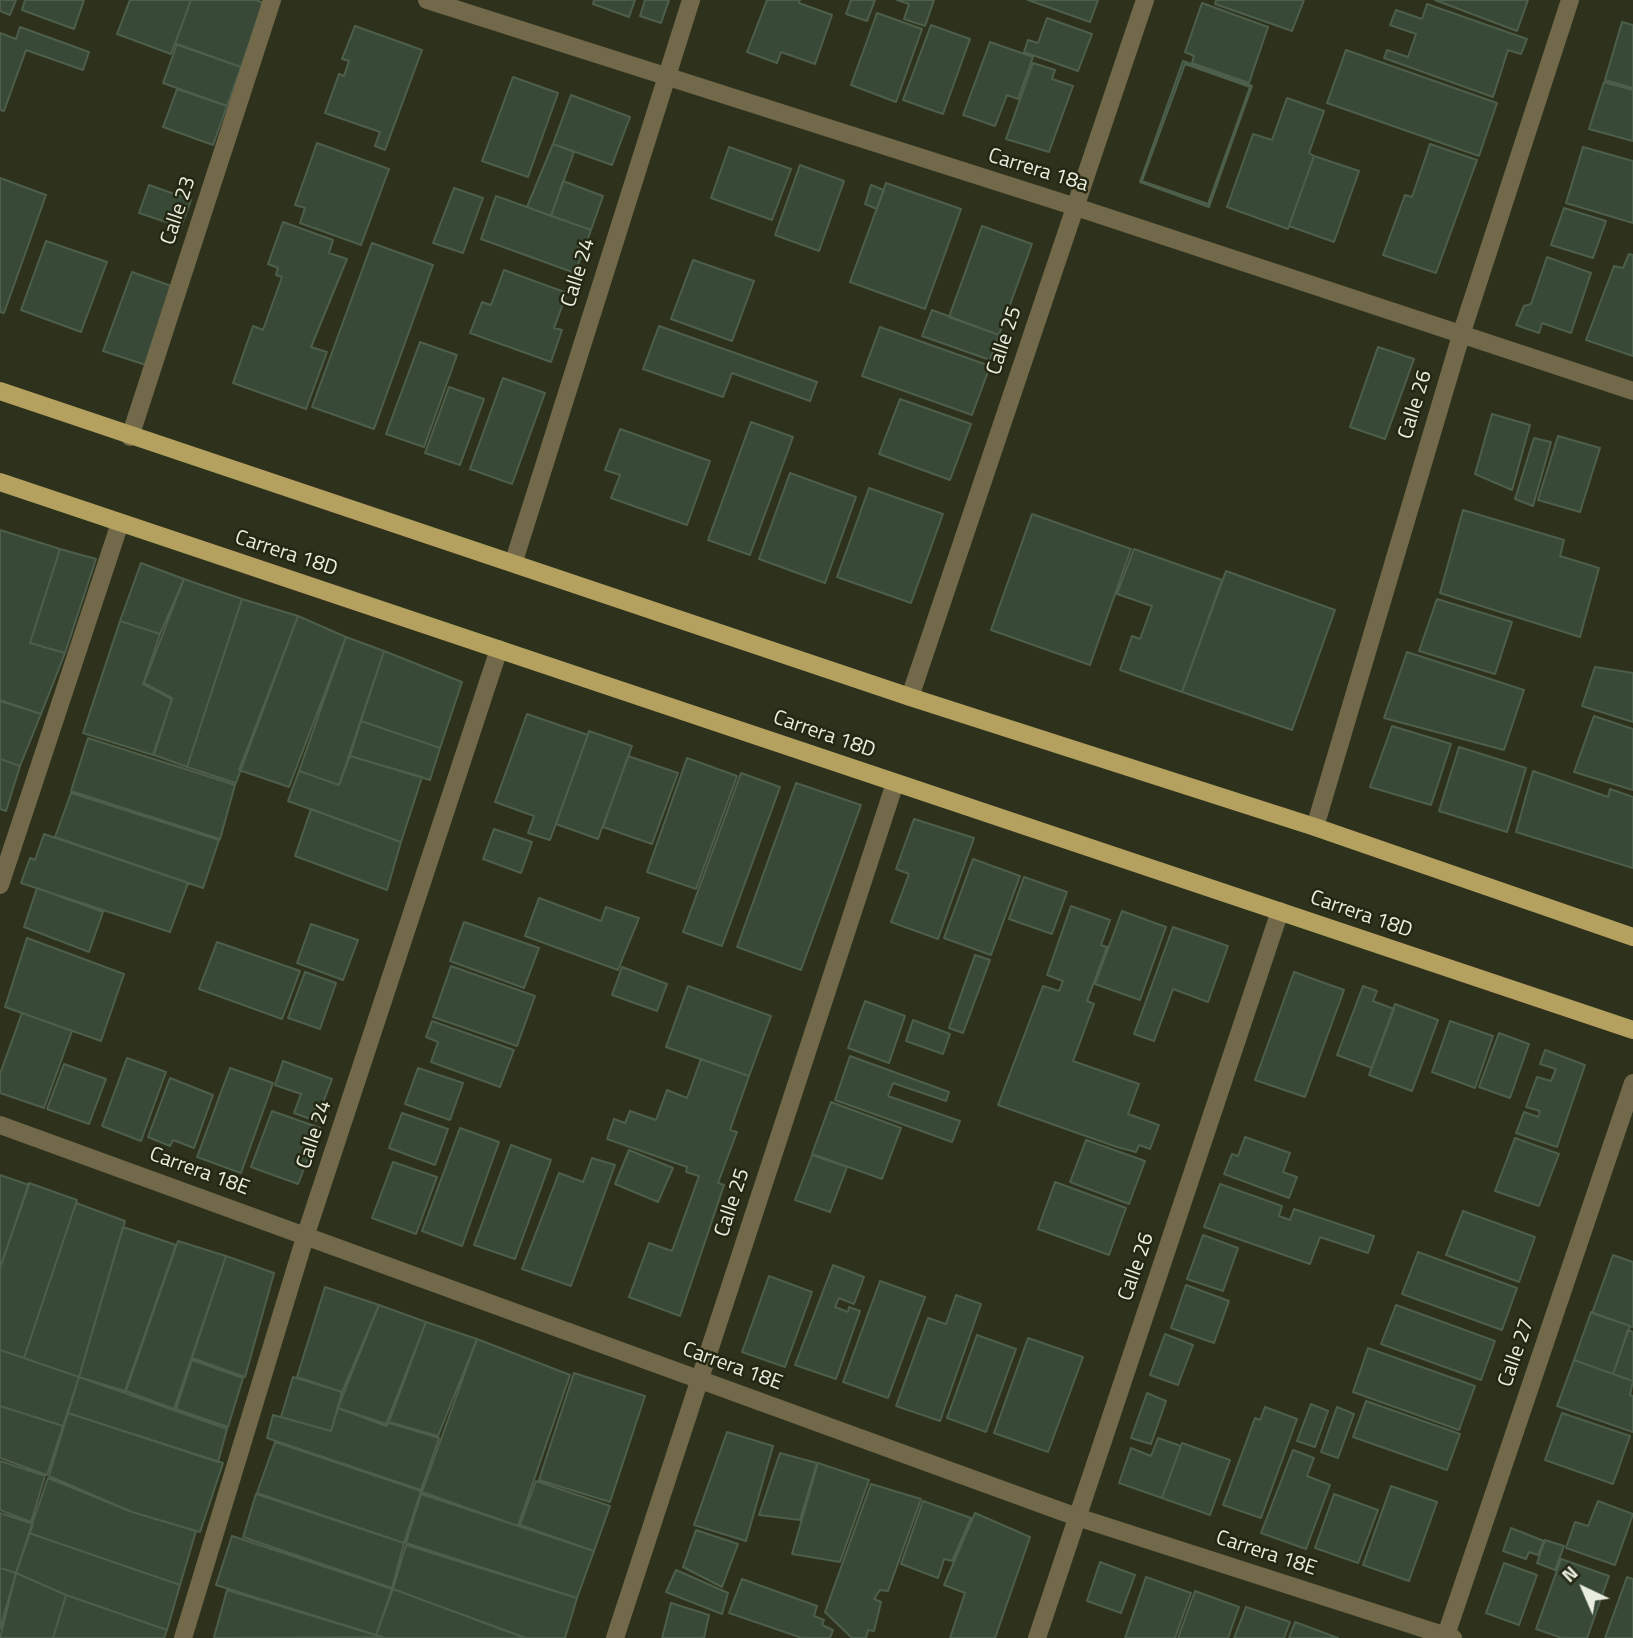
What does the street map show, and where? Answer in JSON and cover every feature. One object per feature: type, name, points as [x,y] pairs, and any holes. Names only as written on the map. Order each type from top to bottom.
[{"type":"main road","points":[[0,391],[130,437],[514,561],[910,697],[1315,827],[1633,937]]},
{"type":"main road","name":"Carrera 18D","points":[[0,482],[1633,1030]]},
{"type":"street","name":"Calle 23","points":[[130,437],[272,0]]},
{"type":"street","name":"Carrera 18a","points":[[427,0],[1462,332],[1633,391]]},
{"type":"street","name":"Calle 24","points":[[514,561],[664,78],[691,0]]},
{"type":"street","name":"Calle 25","points":[[910,697],[1073,206],[1145,0]]},
{"type":"street","name":"Calle 26","points":[[1315,827],[1462,332],[1570,0]]},
{"type":"street","points":[[0,885],[120,523]]},
{"type":"street","name":"Calle 24","points":[[183,1638],[306,1234],[499,649]]},
{"type":"street","name":"Calle 25","points":[[615,1638],[895,783]]},
{"type":"street","name":"Calle 26","points":[[1037,1638],[1280,911]]},
{"type":"street","name":"Calle 27","points":[[1448,1637],[1633,1083]]},
{"type":"street","name":"Carrera 18E","points":[[0,1125],[306,1234],[1077,1517],[1448,1637]]},
{"type":"building","points":[[0,0],[16,0],[10,15],[0,11]]},
{"type":"building","points":[[25,0],[84,0],[74,29],[22,10]]},
{"type":"building","points":[[130,0],[191,0],[171,54],[117,34]]},
{"type":"building","points":[[191,0],[256,0],[264,3],[241,67],[175,44]]},
{"type":"building","points":[[594,0],[635,0],[629,17],[593,4]]},
{"type":"building","points":[[645,0],[669,0],[661,23],[640,16]]},
{"type":"building","points":[[767,0],[800,0],[799,3],[832,15],[815,64],[781,52],[777,63],[747,52]]},
{"type":"building","points":[[851,0],[875,0],[867,21],[846,14]]},
{"type":"building","points":[[897,0],[934,0],[925,26],[904,19],[909,4]]},
{"type":"building","points":[[1028,0],[1098,0],[1090,22]]},
{"type":"building","points":[[1216,0],[1304,0],[1292,31],[1215,4]]},
{"type":"building","points":[[1435,0],[1528,0],[1517,31]]},
{"type":"building","points":[[1202,3],[1268,27],[1249,83],[1192,63],[1194,56],[1185,52]]},
{"type":"building","points":[[1427,4],[1527,39],[1521,54],[1508,50],[1493,97],[1384,58],[1387,50],[1408,57],[1416,34],[1390,25],[1396,10],[1422,19]]},
{"type":"building","points":[[877,13],[922,29],[896,102],[851,85]]},
{"type":"building","points":[[1047,18],[1092,34],[1078,71],[1024,52],[1028,40],[1038,43]]},
{"type":"building","points":[[1622,22],[1633,25],[1633,88],[1605,80]]},
{"type":"building","points":[[931,25],[970,39],[943,114],[903,100]]},
{"type":"building","points":[[355,26],[422,50],[385,150],[375,146],[380,132],[325,113],[339,74],[344,76],[349,61],[342,59]]},
{"type":"building","points":[[20,27],[89,52],[83,70],[26,50],[4,111],[0,110],[0,33],[16,39]]},
{"type":"building","points":[[990,42],[1033,57],[1018,99],[1007,95],[995,126],[963,115]]},
{"type":"building","points":[[177,44],[241,67],[227,106],[163,83]]},
{"type":"building","points":[[1346,50],[1497,103],[1479,156],[1327,103]]},
{"type":"building","points":[[1183,61],[1252,86],[1209,207],[1140,182]],"holes":[[[1185,64],[1250,87],[1208,204],[1142,181]]]},
{"type":"building","points":[[1033,63],[1055,70],[1052,79],[1073,86],[1049,152],[1006,139]]},
{"type":"building","points":[[513,77],[558,93],[528,177],[482,161]]},
{"type":"building","points":[[1604,82],[1633,90],[1633,141],[1589,129]]},
{"type":"building","points":[[177,89],[227,106],[213,145],[163,127]]},
{"type":"building","points":[[571,95],[630,117],[612,165],[553,144]]},
{"type":"building","points":[[1287,98],[1324,111],[1309,153],[1314,156],[1288,229],[1227,207],[1253,134],[1272,140]]},
{"type":"building","points":[[317,143],[389,169],[361,245],[300,223],[305,208],[295,205]]},
{"type":"building","points":[[553,144],[574,152],[551,216],[527,207]]},
{"type":"building","points":[[1430,144],[1477,160],[1436,273],[1383,255],[1405,195],[1412,197]]},
{"type":"building","points":[[729,147],[791,169],[772,220],[711,198]]},
{"type":"building","points":[[1583,147],[1633,161],[1633,223],[1566,203]]},
{"type":"building","points":[[1314,156],[1359,171],[1334,242],[1289,226]]},
{"type":"building","points":[[800,165],[844,181],[819,251],[775,235]]},
{"type":"building","points":[[0,178],[46,195],[4,313],[0,312]]},
{"type":"building","points":[[563,181],[603,196],[591,230],[551,216]]},
{"type":"building","points":[[886,183],[961,209],[925,309],[850,282]]},
{"type":"building","points":[[149,185],[191,200],[181,227],[139,213]]},
{"type":"building","points":[[871,185],[884,190],[877,209],[865,204]]},
{"type":"building","points":[[454,188],[483,198],[463,253],[433,243]]},
{"type":"building","points":[[496,196],[591,230],[575,273],[481,239]]},
{"type":"building","points":[[1564,208],[1606,221],[1593,258],[1551,245]]},
{"type":"building","points":[[283,222],[333,240],[329,253],[347,259],[311,347],[327,352],[306,409],[233,383],[253,326],[263,330],[282,277],[276,275],[278,268],[268,264]]},
{"type":"building","points":[[982,226],[1032,244],[999,335],[949,317]]},
{"type":"building","points":[[46,241],[107,262],[81,332],[21,310]]},
{"type":"building","points":[[372,243],[433,265],[374,429],[312,407]]},
{"type":"building","points":[[1629,254],[1633,255],[1633,356],[1586,340],[1614,266],[1623,268]]},
{"type":"building","points":[[1547,257],[1591,273],[1571,333],[1542,323],[1539,333],[1516,325],[1524,306],[1531,304]]},
{"type":"building","points":[[693,260],[754,281],[732,341],[671,319]]},
{"type":"building","points":[[504,270],[567,293],[554,328],[562,330],[551,362],[470,333],[482,302],[491,305]]},
{"type":"building","points":[[132,272],[177,288],[149,366],[103,351]]},
{"type":"building","points":[[932,310],[999,335],[990,360],[922,336]]},
{"type":"building","points":[[659,326],[817,382],[810,401],[732,373],[723,397],[643,369]]},
{"type":"building","points":[[880,327],[990,366],[972,415],[862,376]]},
{"type":"building","points":[[420,342],[457,355],[424,447],[386,434]]},
{"type":"building","points":[[1378,347],[1414,359],[1385,439],[1350,427]]},
{"type":"building","points":[[503,378],[545,393],[512,484],[470,469]]},
{"type":"building","points":[[449,387],[484,399],[460,465],[425,453]]},
{"type":"building","points":[[900,399],[971,424],[950,480],[879,454]]},
{"type":"building","points":[[1492,414],[1530,425],[1512,490],[1475,474]]},
{"type":"building","points":[[751,422],[793,437],[750,555],[708,540]]},
{"type":"building","points":[[620,429],[710,461],[687,525],[611,498],[620,475],[605,470]]},
{"type":"building","points":[[1558,436],[1600,448],[1580,512],[1538,500]]},
{"type":"building","points":[[1534,438],[1551,442],[1533,506],[1515,499]]},
{"type":"building","points":[[790,473],[856,497],[825,583],[759,559]]},
{"type":"building","points":[[869,488],[943,514],[911,603],[837,577]]},
{"type":"building","points":[[1463,510],[1564,540],[1560,556],[1599,568],[1580,637],[1440,593]]},
{"type":"building","points":[[1032,514],[1131,549],[1090,665],[991,630]]},
{"type":"building","points":[[0,530],[60,549],[30,643],[65,653],[41,714],[0,700]]},
{"type":"building","points":[[60,549],[96,559],[65,653],[30,643]]},
{"type":"building","points":[[1134,549],[1222,580],[1182,692],[1120,670],[1132,636],[1140,639],[1152,606],[1117,594]]},
{"type":"building","points":[[141,563],[184,579],[160,634],[120,621]]},
{"type":"building","points":[[1226,571],[1335,610],[1292,730],[1182,692]]},
{"type":"building","points":[[184,579],[242,599],[187,767],[154,755],[172,698],[144,683]]},
{"type":"building","points":[[242,599],[298,616],[236,783],[187,767]]},
{"type":"building","points":[[1437,599],[1512,622],[1495,674],[1419,651]]},
{"type":"building","points":[[298,616],[346,637],[289,787],[239,770]]},
{"type":"building","points":[[120,621],[160,634],[143,684],[172,699],[153,755],[83,733]]},
{"type":"building","points":[[346,637],[384,651],[339,785],[299,771]]},
{"type":"building","points":[[384,651],[462,682],[440,748],[361,721]]},
{"type":"building","points":[[1407,652],[1524,690],[1504,750],[1384,718]]},
{"type":"building","points":[[1595,667],[1633,673],[1633,722],[1582,706]]},
{"type":"building","points":[[0,701],[41,714],[20,766],[0,759]]},
{"type":"building","points":[[527,714],[588,735],[550,840],[528,833],[534,816],[495,802]]},
{"type":"building","points":[[1594,716],[1633,729],[1633,790],[1574,772]]},
{"type":"building","points":[[361,721],[440,748],[430,780],[350,756]]},
{"type":"building","points":[[1392,726],[1451,744],[1431,805],[1370,787]]},
{"type":"building","points":[[589,731],[632,746],[598,839],[556,824]]},
{"type":"building","points":[[88,738],[235,785],[220,839],[71,791]]},
{"type":"building","points":[[1459,747],[1526,768],[1507,832],[1439,811]]},
{"type":"building","points":[[350,756],[422,777],[401,842],[288,801],[299,771],[339,785]]},
{"type":"building","points":[[628,756],[678,773],[652,844],[603,827]]},
{"type":"building","points":[[687,758],[737,776],[696,889],[647,872]]},
{"type":"building","points":[[0,759],[20,766],[6,811],[0,809]]},
{"type":"building","points":[[1533,771],[1608,797],[1610,789],[1633,797],[1633,868],[1516,832]]},
{"type":"building","points":[[741,773],[780,787],[722,946],[683,932]]},
{"type":"building","points":[[796,783],[861,805],[801,970],[737,947]]},
{"type":"building","points":[[71,793],[219,840],[203,888],[55,837]]},
{"type":"building","points":[[311,809],[401,842],[387,890],[295,856]]},
{"type":"building","points":[[914,819],[974,838],[938,939],[891,922],[909,874],[896,869]]},
{"type":"building","points":[[494,829],[532,842],[521,873],[483,859]]},
{"type":"building","points":[[44,834],[188,883],[170,932],[21,883],[30,858],[35,860]]},
{"type":"building","points":[[973,859],[1020,876],[991,955],[944,938]]},
{"type":"building","points":[[1024,877],[1067,892],[1052,934],[1009,919]]},
{"type":"building","points":[[37,888],[103,912],[89,952],[24,927]]},
{"type":"building","points":[[539,898],[601,921],[606,907],[639,918],[618,970],[525,936]]},
{"type":"building","points":[[1071,906],[1110,920],[1101,945],[1107,947],[1087,1001],[1094,1004],[1073,1061],[1139,1084],[1128,1114],[1159,1125],[1150,1149],[1139,1145],[1136,1152],[1117,1147],[998,1105],[1043,986],[1059,991],[1063,981],[1047,975]]},
{"type":"building","points":[[1122,911],[1166,927],[1140,1000],[1095,984]]},
{"type":"building","points":[[464,922],[539,948],[524,988],[450,961]]},
{"type":"building","points":[[311,924],[358,940],[343,980],[297,963]]},
{"type":"building","points":[[1173,927],[1228,946],[1208,1002],[1173,989],[1154,1041],[1134,1034]]},
{"type":"building","points":[[27,938],[124,974],[101,1041],[5,1007]]},
{"type":"building","points":[[217,942],[300,971],[282,1019],[199,989]]},
{"type":"building","points":[[975,955],[990,960],[963,1033],[949,1028]]},
{"type":"building","points":[[451,966],[535,996],[517,1046],[433,1017]]},
{"type":"building","points":[[622,967],[667,984],[657,1011],[612,995]]},
{"type":"building","points":[[305,972],[336,983],[320,1029],[288,1018]]},
{"type":"building","points":[[1294,972],[1344,990],[1305,1097],[1255,1080]]},
{"type":"building","points":[[688,986],[771,1016],[749,1076],[666,1047]]},
{"type":"building","points":[[1363,986],[1377,991],[1373,1001],[1394,1009],[1372,1068],[1337,1055]]},
{"type":"building","points":[[865,1001],[905,1016],[889,1063],[848,1048]]},
{"type":"building","points":[[1395,1004],[1438,1020],[1412,1091],[1369,1075]]},
{"type":"building","points":[[22,1013],[72,1031],[44,1108],[0,1093],[0,1074]]},
{"type":"building","points":[[913,1020],[950,1034],[943,1054],[906,1041]]},
{"type":"building","points":[[432,1021],[514,1050],[500,1087],[431,1062],[438,1042],[426,1037]]},
{"type":"building","points":[[1450,1021],[1493,1036],[1475,1088],[1432,1072]]},
{"type":"building","points":[[1499,1033],[1529,1044],[1510,1098],[1479,1087]]},
{"type":"building","points":[[1545,1050],[1585,1065],[1557,1147],[1516,1133],[1524,1112],[1538,1117],[1540,1111],[1526,1107],[1537,1077],[1551,1081],[1556,1069],[1540,1064]]},
{"type":"building","points":[[850,1056],[949,1092],[946,1101],[893,1083],[888,1096],[960,1121],[952,1142],[835,1100]]},
{"type":"building","points":[[127,1058],[166,1072],[141,1141],[102,1126]]},
{"type":"building","points":[[701,1059],[749,1076],[730,1130],[737,1132],[718,1183],[724,1185],[680,1316],[629,1297],[649,1243],[672,1251],[699,1176],[686,1172],[687,1167],[607,1139],[614,1119],[625,1123],[630,1111],[656,1120],[667,1090],[687,1098]]},
{"type":"building","points":[[283,1061],[332,1079],[316,1121],[294,1113],[301,1094],[275,1085]]},
{"type":"building","points":[[64,1064],[106,1079],[89,1124],[47,1109]]},
{"type":"building","points":[[230,1068],[273,1083],[241,1173],[197,1157]]},
{"type":"building","points":[[418,1068],[463,1083],[450,1120],[405,1104]]},
{"type":"building","points":[[170,1078],[213,1095],[194,1148],[173,1140],[170,1146],[148,1137]]},
{"type":"building","points":[[831,1102],[901,1128],[882,1179],[812,1154]]},
{"type":"building","points":[[272,1111],[320,1128],[298,1184],[251,1167]]},
{"type":"building","points":[[402,1113],[448,1129],[435,1165],[389,1148]]},
{"type":"building","points":[[460,1128],[499,1142],[462,1246],[422,1231]]},
{"type":"building","points":[[1245,1137],[1290,1153],[1283,1172],[1297,1177],[1289,1198],[1224,1174],[1232,1154],[1238,1156]]},
{"type":"building","points":[[1515,1138],[1559,1154],[1539,1206],[1495,1191]]},
{"type":"building","points":[[1086,1140],[1145,1161],[1129,1204],[1070,1182]]},
{"type":"building","points":[[511,1145],[551,1160],[515,1259],[474,1245]]},
{"type":"building","points":[[629,1150],[673,1168],[658,1202],[615,1184]]},
{"type":"building","points":[[812,1155],[847,1167],[830,1212],[795,1200]]},
{"type":"building","points":[[592,1158],[615,1165],[571,1286],[522,1269],[559,1173],[583,1182]]},
{"type":"building","points":[[393,1162],[437,1177],[416,1234],[372,1218]]},
{"type":"building","points":[[0,1175],[29,1185],[0,1268]]},
{"type":"building","points":[[1055,1182],[1126,1208],[1109,1255],[1038,1229]]},
{"type":"building","points":[[29,1183],[77,1200],[24,1358],[0,1350],[0,1268]]},
{"type":"building","points":[[1220,1184],[1282,1206],[1279,1216],[1290,1220],[1294,1209],[1374,1236],[1368,1253],[1320,1237],[1310,1264],[1204,1227]]},
{"type":"building","points":[[76,1203],[125,1221],[79,1377],[24,1358]]},
{"type":"building","points":[[1463,1211],[1535,1237],[1519,1282],[1446,1255]]},
{"type":"building","points":[[123,1227],[176,1245],[125,1391],[79,1377]]},
{"type":"building","points":[[1203,1235],[1238,1248],[1223,1291],[1187,1279]]},
{"type":"building","points":[[178,1241],[226,1256],[174,1409],[126,1391]]},
{"type":"building","points":[[1418,1252],[1517,1288],[1502,1330],[1402,1294]]},
{"type":"building","points":[[1613,1255],[1633,1262],[1633,1327],[1592,1313]]},
{"type":"building","points":[[226,1256],[274,1273],[245,1377],[192,1358]]},
{"type":"building","points":[[833,1265],[864,1277],[854,1304],[839,1298],[835,1307],[848,1312],[849,1307],[860,1311],[836,1379],[795,1365]]},
{"type":"building","points":[[769,1276],[812,1292],[785,1367],[742,1352]]},
{"type":"building","points":[[880,1281],[925,1297],[888,1398],[843,1382]]},
{"type":"building","points":[[1186,1285],[1229,1301],[1214,1343],[1171,1328]]},
{"type":"building","points":[[325,1287],[379,1305],[342,1392],[297,1377]]},
{"type":"building","points":[[956,1295],[981,1304],[940,1421],[896,1406],[928,1318],[946,1324]]},
{"type":"building","points":[[379,1305],[426,1322],[386,1424],[338,1408]]},
{"type":"building","points":[[1396,1305],[1495,1341],[1481,1380],[1381,1344]]},
{"type":"building","points":[[1591,1312],[1630,1326],[1613,1374],[1574,1360]]},
{"type":"building","points":[[426,1322],[477,1339],[438,1436],[389,1422]]},
{"type":"building","points":[[1628,1330],[1633,1332],[1633,1381],[1613,1374]]},
{"type":"building","points":[[1165,1334],[1193,1345],[1178,1385],[1150,1375]]},
{"type":"building","points":[[977,1335],[1016,1349],[986,1432],[947,1418]]},
{"type":"building","points":[[1028,1338],[1083,1357],[1048,1452],[994,1433]]},
{"type":"building","points":[[477,1339],[570,1375],[518,1526],[422,1492]]},
{"type":"building","points":[[1368,1348],[1475,1386],[1459,1430],[1353,1392]]},
{"type":"building","points":[[0,1350],[79,1377],[63,1426],[0,1406]]},
{"type":"building","points":[[192,1360],[243,1378],[228,1427],[176,1409]]},
{"type":"building","points":[[1574,1360],[1633,1381],[1630,1395],[1633,1396],[1633,1432],[1557,1406]]},
{"type":"building","points":[[574,1373],[645,1396],[610,1502],[539,1480]]},
{"type":"building","points":[[79,1377],[227,1429],[218,1462],[68,1413]]},
{"type":"building","points":[[293,1377],[342,1392],[331,1431],[281,1417]]},
{"type":"building","points":[[1147,1393],[1166,1401],[1151,1444],[1131,1438]]},
{"type":"building","points":[[1366,1401],[1460,1434],[1447,1470],[1353,1437]]},
{"type":"building","points":[[1311,1404],[1328,1411],[1315,1447],[1297,1441]]},
{"type":"building","points":[[0,1406],[63,1426],[47,1475],[0,1458]]},
{"type":"building","points":[[1265,1407],[1297,1419],[1261,1518],[1223,1505],[1255,1418],[1260,1420]]},
{"type":"building","points":[[1337,1407],[1354,1414],[1338,1458],[1321,1452]]},
{"type":"building","points":[[338,1408],[386,1426],[389,1423],[439,1438],[421,1490],[267,1438],[273,1415],[331,1431]]},
{"type":"building","points":[[68,1413],[223,1463],[200,1532],[132,1512],[49,1476]]},
{"type":"building","points":[[1562,1413],[1630,1436],[1613,1484],[1545,1460]]},
{"type":"building","points":[[727,1432],[773,1446],[746,1541],[694,1525]]},
{"type":"building","points":[[1158,1438],[1181,1446],[1162,1498],[1119,1483],[1131,1448],[1151,1456]]},
{"type":"building","points":[[275,1442],[421,1491],[404,1543],[257,1493]]},
{"type":"building","points":[[1182,1443],[1230,1460],[1210,1515],[1162,1498]]},
{"type":"building","points":[[1293,1450],[1314,1458],[1307,1476],[1330,1485],[1306,1549],[1261,1533]]},
{"type":"building","points":[[780,1453],[817,1463],[800,1520],[759,1515]]},
{"type":"building","points":[[0,1461],[45,1476],[31,1522],[0,1510]]},
{"type":"building","points":[[818,1463],[869,1480],[840,1562],[792,1554]]},
{"type":"building","points":[[48,1478],[132,1512],[196,1531],[180,1585],[29,1533]]},
{"type":"building","points":[[536,1481],[610,1506],[594,1551],[520,1525]]},
{"type":"building","points":[[871,1484],[921,1499],[888,1591],[880,1590],[874,1599],[881,1602],[874,1631],[868,1630],[866,1638],[852,1638],[825,1612]]},
{"type":"building","points":[[1391,1486],[1437,1502],[1409,1581],[1363,1565]]},
{"type":"building","points":[[256,1494],[404,1543],[392,1588],[243,1537]]},
{"type":"building","points":[[421,1494],[594,1551],[577,1598],[406,1543]]},
{"type":"building","points":[[1334,1494],[1378,1510],[1358,1563],[1315,1548]]},
{"type":"building","points":[[923,1501],[971,1518],[952,1561],[944,1559],[938,1578],[901,1564]]},
{"type":"building","points":[[1598,1501],[1633,1514],[1615,1565],[1566,1548],[1575,1522],[1588,1526]]},
{"type":"building","points":[[0,1513],[33,1524],[16,1573],[0,1568]]},
{"type":"building","points":[[975,1513],[1030,1537],[995,1638],[950,1638],[965,1593],[944,1585]]},
{"type":"building","points":[[1511,1528],[1544,1541],[1538,1555],[1529,1552],[1526,1559],[1503,1551]]},
{"type":"building","points":[[696,1530],[738,1544],[722,1587],[683,1567]]},
{"type":"building","points":[[29,1533],[180,1585],[167,1630],[66,1595],[16,1573]]},
{"type":"building","points":[[232,1536],[392,1589],[376,1635],[216,1585]]},
{"type":"building","points":[[1545,1540],[1564,1546],[1555,1570],[1537,1563]]},
{"type":"building","points":[[406,1545],[577,1598],[565,1638],[526,1638],[393,1589]]},
{"type":"building","points":[[1561,1559],[1609,1576],[1587,1638],[1562,1638],[1536,1629]]},
{"type":"building","points":[[1100,1562],[1135,1575],[1121,1613],[1087,1601]]},
{"type":"building","points":[[1504,1563],[1537,1575],[1519,1625],[1486,1613]]},
{"type":"building","points":[[0,1568],[16,1573],[0,1629]]},
{"type":"building","points":[[676,1570],[728,1593],[722,1614],[666,1592]]},
{"type":"building","points":[[16,1573],[66,1595],[53,1638],[0,1638]]},
{"type":"building","points":[[1146,1577],[1191,1593],[1175,1638],[1125,1638]]},
{"type":"building","points":[[1627,1577],[1633,1579],[1633,1638],[1605,1638]]},
{"type":"building","points":[[742,1579],[817,1606],[814,1616],[824,1620],[822,1625],[833,1630],[830,1638],[802,1638],[729,1613]]},
{"type":"building","points":[[393,1589],[525,1638],[385,1638],[376,1635]]},
{"type":"building","points":[[227,1590],[382,1637],[217,1638],[214,1637]]},
{"type":"building","points":[[1195,1591],[1239,1607],[1228,1638],[1178,1638]]},
{"type":"building","points":[[66,1595],[167,1630],[164,1638],[53,1638]]},
{"type":"building","points":[[671,1603],[709,1615],[704,1638],[662,1638]]},
{"type":"building","points":[[1246,1607],[1290,1622],[1284,1638],[1234,1638]]},
{"type":"building","points":[[1295,1622],[1338,1638],[1289,1638]]}]
